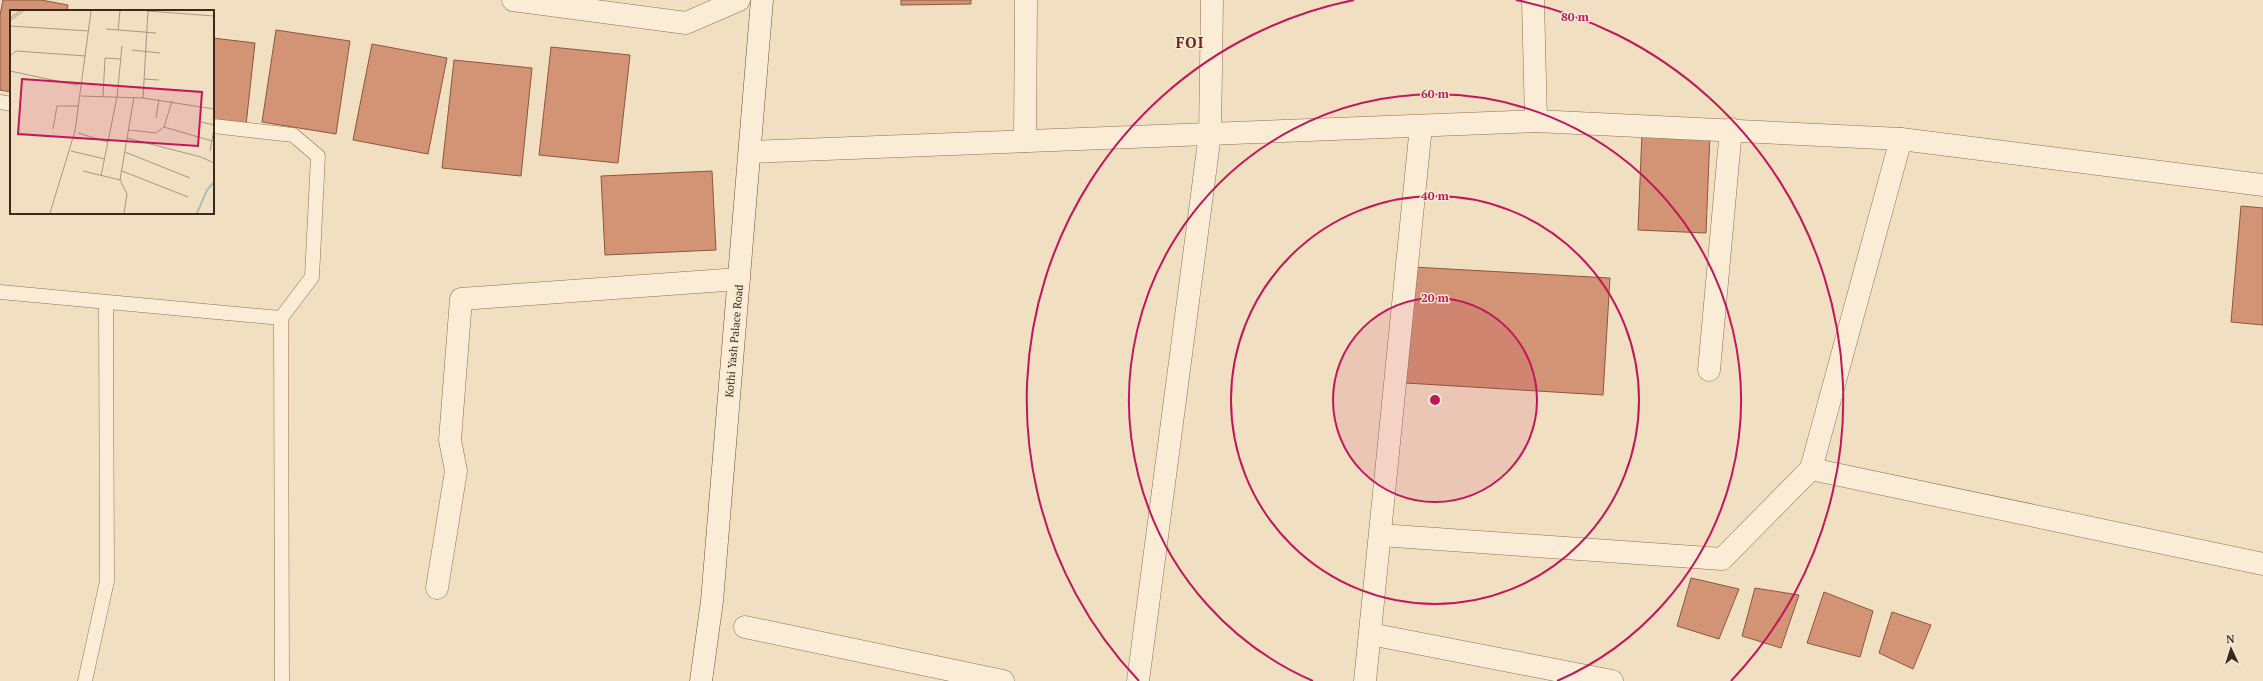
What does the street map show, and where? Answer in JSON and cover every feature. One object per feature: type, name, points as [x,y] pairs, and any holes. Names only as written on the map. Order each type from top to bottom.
[{"type":"street","points":[[513,0],[686,23],[739,0]]},
{"type":"street","name":"Kothi Yash Palace Road","points":[[701,681],[712,601],[762,0]]},
{"type":"street","points":[[1025,142],[1026,0]]},
{"type":"street","points":[[1138,681],[1210,134],[1212,0]]},
{"type":"street","points":[[1533,0],[1536,121]]},
{"type":"street","points":[[750,152],[1536,121],[1731,129],[1901,139],[2263,185]]},
{"type":"street","points":[[1365,681],[1421,126]]},
{"type":"street","points":[[1709,370],[1731,129]]},
{"type":"street","points":[[1380,535],[1722,559],[1811,469],[1901,139]]},
{"type":"street","points":[[437,588],[456,471],[450,440],[461,299],[739,279]]},
{"type":"street","points":[[1811,469],[2263,564]]},
{"type":"street","points":[[745,627],[1003,681]]},
{"type":"street","points":[[1370,634],[1612,681]]},
{"type":"lane","points":[[0,102],[10,104]]},
{"type":"lane","points":[[214,126],[293,136],[318,156],[312,278],[281,318],[282,681]]},
{"type":"lane","points":[[0,292],[281,318]]},
{"type":"lane","points":[[85,681],[107,581],[106,302]]},
{"type":"building","points":[[3,0],[41,0],[68,5],[67,10],[10,10],[10,92],[0,90],[0,15]]},
{"type":"building","points":[[901,0],[971,0],[971,4],[901,5]]},
{"type":"building","points":[[276,30],[350,41],[336,134],[262,122]]},
{"type":"building","points":[[214,38],[255,43],[246,125],[214,121]]},
{"type":"building","points":[[372,44],[447,58],[428,154],[353,140]]},
{"type":"building","points":[[551,47],[630,55],[618,163],[539,155]]},
{"type":"building","points":[[454,60],[532,68],[521,176],[442,168]]},
{"type":"building","points":[[1642,132],[1710,134],[1706,233],[1638,230]]},
{"type":"building","points":[[712,171],[716,250],[605,255],[601,176]]},
{"type":"building","points":[[2241,206],[2263,208],[2263,325],[2231,322]]},
{"type":"building","points":[[1413,267],[1610,278],[1603,395],[1406,383]]},
{"type":"building","points":[[1691,578],[1739,589],[1719,639],[1677,626]]},
{"type":"building","points":[[1755,588],[1799,595],[1781,648],[1742,636]]},
{"type":"building","points":[[1824,592],[1873,611],[1860,657],[1807,643]]},
{"type":"building","points":[[1892,612],[1931,625],[1913,669],[1879,653]]},
{"type":"district","name":"FOI","points":[[1190,42]]}]
